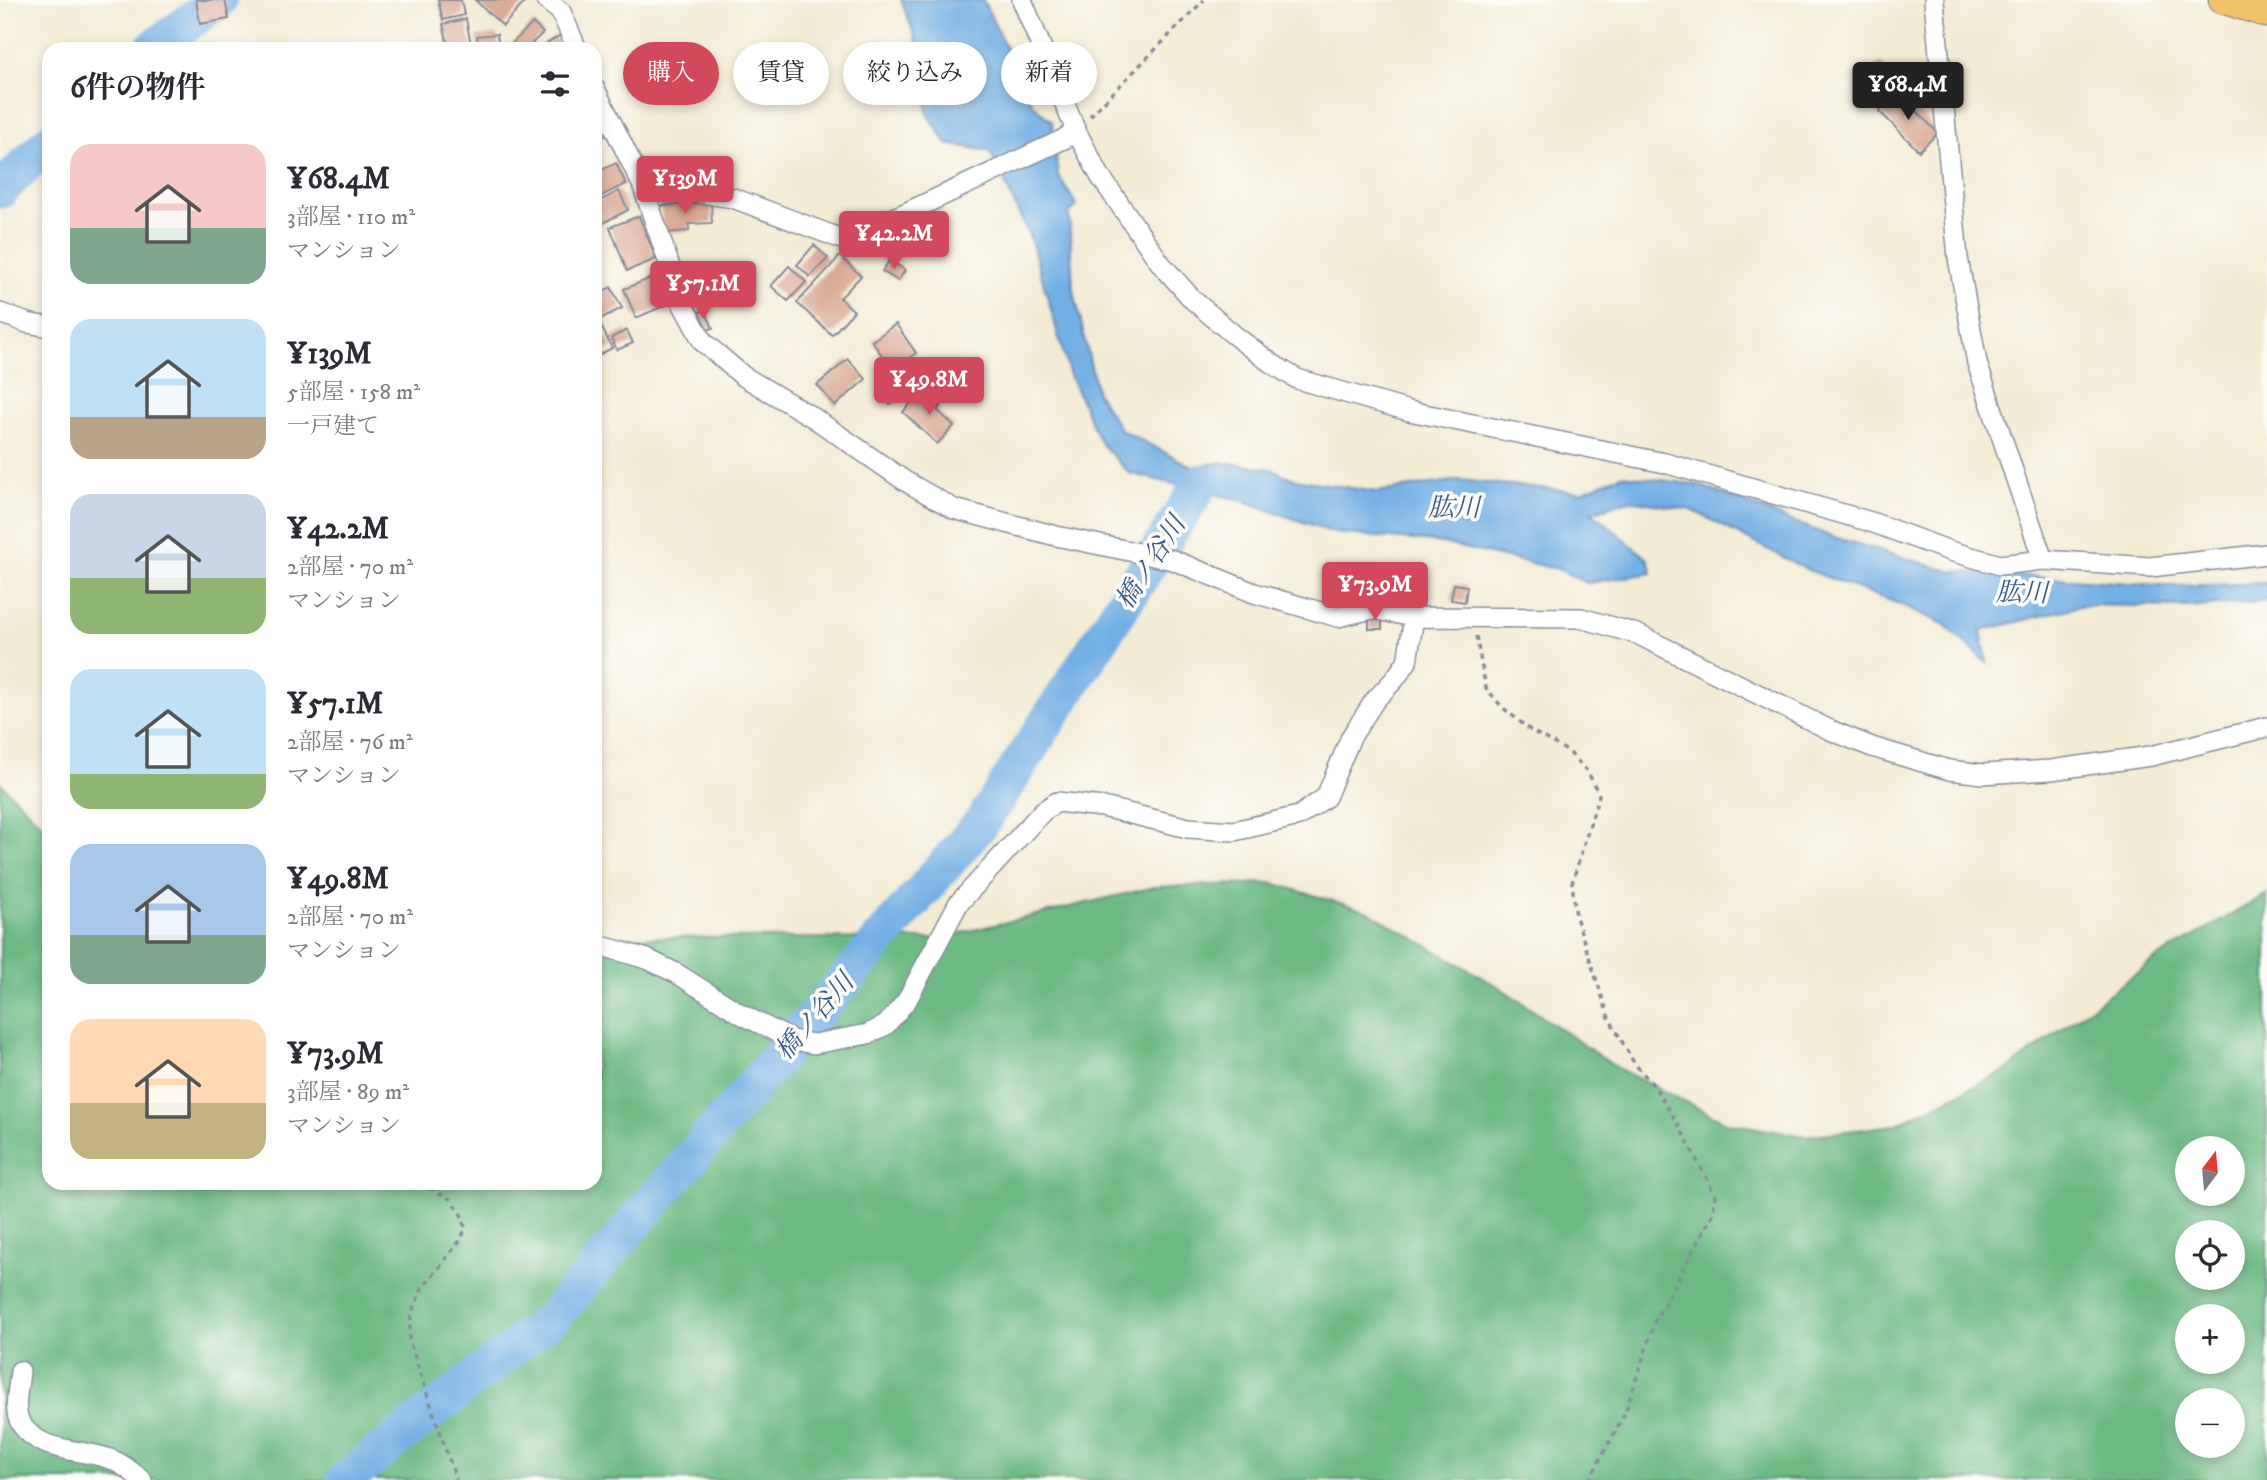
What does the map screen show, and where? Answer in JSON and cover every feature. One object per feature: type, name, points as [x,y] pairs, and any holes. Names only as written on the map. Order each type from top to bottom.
[{"type":"main road","points":[[2222,0],[2267,14]]},
{"type":"street","points":[[546,0],[561,12],[574,42]]},
{"type":"street","points":[[1021,0],[1070,135],[1161,264],[1193,300],[1252,349],[1297,379],[1409,411],[1665,463],[1871,522],[1950,551],[2000,565],[2043,560],[2150,567],[2267,554]]},
{"type":"street","points":[[1934,0],[1958,258],[1977,363],[2043,560]]},
{"type":"street","points":[[602,103],[642,184],[683,305],[704,342],[743,376],[814,418],[905,481],[954,509],[1056,536],[1173,560],[1254,593],[1338,617],[1372,609],[1414,617],[1581,618],[1637,634],[1830,730],[1872,747],[1949,771],[1983,774],[2051,771],[2151,756],[2267,727]]},
{"type":"street","points":[[642,184],[733,198],[842,239],[903,214],[1070,135]]},
{"type":"street","points":[[0,313],[42,326]]},
{"type":"street","points":[[602,946],[657,964],[741,1014],[792,1040],[814,1044],[868,1034],[886,1025],[907,1000],[958,904],[1043,811],[1057,802],[1102,807],[1188,828],[1234,831],[1299,816],[1326,797],[1351,737],[1375,700],[1407,662],[1414,617]]},
{"type":"street","points":[[20,1371],[17,1409],[21,1423],[38,1439],[58,1448],[110,1459],[142,1480]]},
{"type":"path","points":[[1070,135],[1203,0]]},
{"type":"path","points":[[1473,617],[1486,688],[1502,707],[1530,730],[1569,752],[1588,772],[1599,795],[1572,883],[1576,917],[1609,1018],[1634,1063],[1654,1086],[1677,1122],[1714,1195],[1713,1214],[1656,1319],[1625,1413],[1589,1480]]},
{"type":"path","points":[[434,1190],[450,1199],[461,1214],[465,1227],[462,1238],[422,1289],[411,1314],[410,1340],[456,1480]]},
{"type":"green space","points":[[0,783],[42,825],[42,1190],[602,1190],[602,937],[935,939],[1154,887],[1272,883],[1367,911],[1499,987],[1617,1068],[1728,1123],[1805,1136],[1895,1125],[2007,1070],[2157,958],[2267,894],[2267,1480],[0,1480]]},
{"type":"water","name":"肱川","points":[[901,0],[983,0],[1003,42],[1001,105],[1033,105],[1052,122],[1058,175],[1077,206],[1069,213],[1073,287],[1097,393],[1121,430],[1193,467],[1222,462],[1271,469],[1294,479],[1377,492],[1459,480],[1581,492],[1622,475],[1699,485],[1830,536],[1950,571],[2175,586],[2267,583],[2267,601],[2191,607],[2084,605],[1981,631],[1987,663],[1944,624],[1902,605],[1808,570],[1692,510],[1629,500],[1592,512],[1648,559],[1652,573],[1587,583],[1558,569],[1436,542],[1334,533],[1244,501],[1129,473],[1100,442],[1070,376],[1031,240],[990,151],[947,144],[928,114],[927,105],[987,105],[987,42],[916,42]]},
{"type":"building","points":[[196,0],[225,0],[229,19],[200,24]]},
{"type":"building","points":[[438,0],[461,0],[464,15],[443,20]]},
{"type":"building","points":[[475,0],[521,0],[524,3],[503,26]]},
{"type":"building","points":[[466,19],[471,42],[447,42],[443,24]]},
{"type":"building","points":[[533,23],[543,33],[533,42],[513,42]]},
{"type":"building","points":[[497,34],[498,42],[477,42],[477,36]]},
{"type":"building","points":[[561,35],[564,42],[549,42]]},
{"type":"building","points":[[1880,62],[1888,70],[1877,81],[1869,74]]},
{"type":"building","points":[[1898,92],[1938,133],[1919,151],[1879,111]]},
{"type":"building","points":[[602,124],[609,132],[602,138]]},
{"type":"building","points":[[616,163],[626,184],[602,196],[602,170]]},
{"type":"building","points":[[619,191],[628,210],[602,223],[602,200]]},
{"type":"building","points":[[711,202],[712,223],[689,224],[689,231],[663,233],[661,206]]},
{"type":"building","points":[[639,216],[656,259],[627,271],[610,227]]},
{"type":"building","points":[[814,245],[828,258],[810,277],[797,265]]},
{"type":"building","points":[[840,256],[861,276],[840,298],[854,311],[832,335],[797,303]]},
{"type":"building","points":[[890,260],[905,270],[898,281],[882,271]]},
{"type":"building","points":[[789,266],[806,282],[788,301],[771,286]]},
{"type":"building","points":[[661,274],[673,302],[636,318],[624,289]]},
{"type":"building","points":[[611,287],[622,308],[602,318],[602,292]]},
{"type":"building","points":[[705,310],[713,328],[702,332],[694,314]]},
{"type":"building","points":[[896,324],[916,353],[892,370],[872,341]]},
{"type":"building","points":[[602,328],[612,348],[602,353]]},
{"type":"building","points":[[627,330],[633,343],[617,350],[611,338]]},
{"type":"building","points":[[848,359],[866,379],[835,406],[817,385]]},
{"type":"building","points":[[905,373],[915,389],[890,404],[881,388]]},
{"type":"building","points":[[924,389],[941,405],[937,410],[954,426],[937,444],[903,412]]},
{"type":"building","points":[[1454,584],[1467,586],[1465,602],[1451,600]]},
{"type":"building","points":[[1369,615],[1382,615],[1382,629],[1369,629]]},
{"type":"waterway","points":[[162,42],[219,0]]},
{"type":"waterway","points":[[0,190],[42,149]]},
{"type":"waterway","name":"橋ノ谷川","points":[[345,1480],[554,1316],[983,821],[1202,482]]}]
